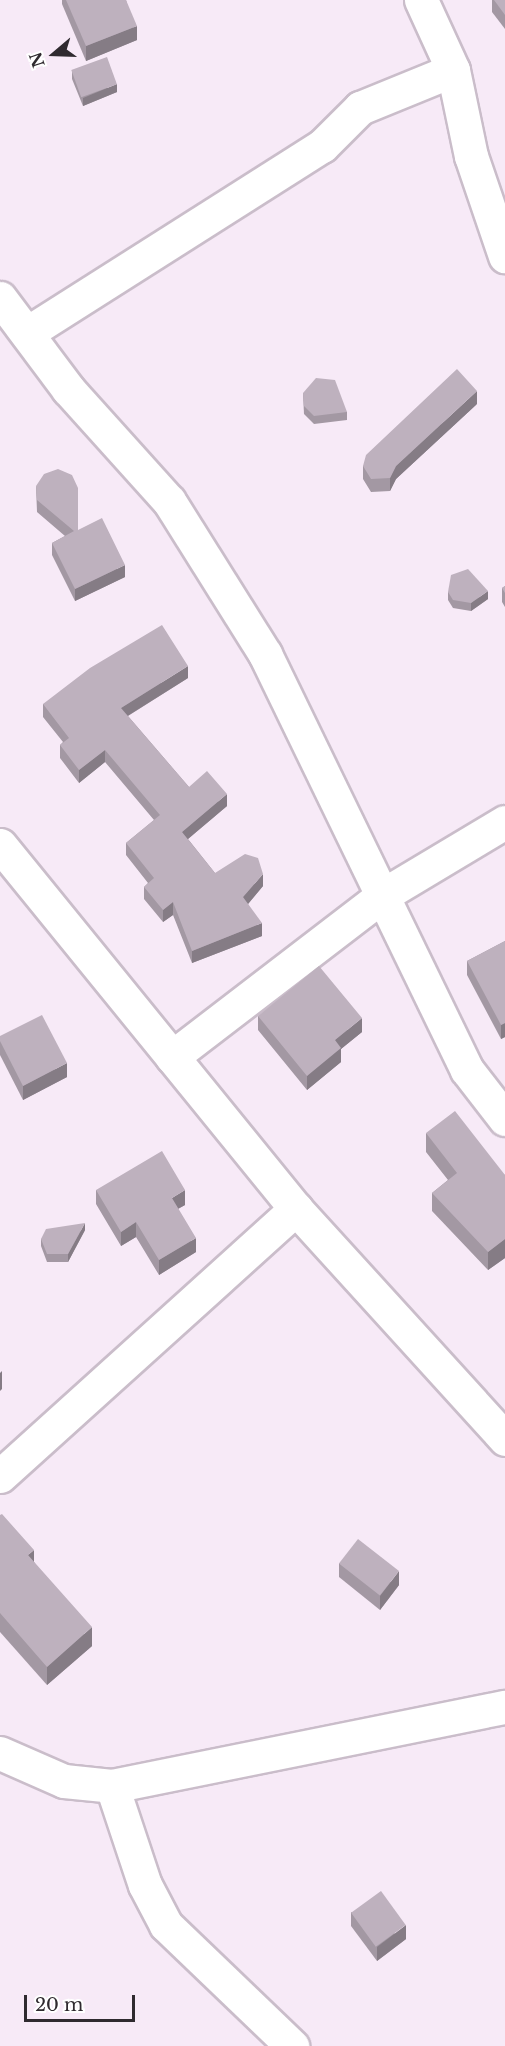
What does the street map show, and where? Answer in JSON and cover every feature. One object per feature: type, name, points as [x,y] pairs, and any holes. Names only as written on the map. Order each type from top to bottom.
[{"type":"street","points":[[421,0],[453,70],[471,156],[505,256]]},
{"type":"street","points":[[27,333],[322,146],[360,108],[453,70]]},
{"type":"street","points":[[0,298],[68,389],[169,501],[265,654],[467,1070],[505,1119]]},
{"type":"street","points":[[172,1058],[383,895],[505,822]]},
{"type":"street","points":[[0,845],[296,1209],[505,1439]]},
{"type":"street","points":[[0,1476],[296,1209]]},
{"type":"street","points":[[0,1753],[64,1781],[112,1786],[505,1707]]},
{"type":"street","points":[[112,1786],[145,1885],[166,1925],[292,2046]]},
{"type":"building","points":[[66,0],[126,0],[137,26],[86,46]]},
{"type":"building","points":[[494,0],[505,0],[505,15]]},
{"type":"building","points":[[107,57],[117,84],[81,97],[71,70]]},
{"type":"building","points":[[457,369],[477,391],[396,466],[390,478],[371,479],[363,466],[366,455]]},
{"type":"building","points":[[316,378],[335,380],[347,412],[314,416],[304,406],[303,393]]},
{"type":"building","points":[[58,469],[72,475],[78,488],[78,530],[102,518],[125,565],[75,589],[52,543],[74,531],[37,500],[36,486],[44,474]]},
{"type":"building","points":[[468,569],[488,591],[471,603],[453,600],[448,592],[451,575]]},
{"type":"building","points":[[162,625],[188,666],[121,708],[189,787],[207,771],[227,794],[182,832],[215,873],[245,854],[258,858],[263,874],[243,897],[262,923],[192,951],[173,902],[163,910],[144,887],[154,878],[126,843],[160,815],[105,750],[79,770],[60,745],[69,738],[43,704],[90,668]]},
{"type":"building","points":[[505,941],[505,1023],[501,1025],[467,961]]},
{"type":"building","points":[[319,966],[362,1018],[335,1040],[341,1048],[307,1076],[258,1016]]},
{"type":"building","points":[[42,1015],[67,1063],[23,1086],[0,1041],[0,1036]]},
{"type":"building","points":[[455,1111],[505,1175],[505,1239],[488,1252],[432,1193],[457,1173],[426,1133]]},
{"type":"building","points":[[162,1151],[185,1190],[172,1198],[196,1238],[159,1260],[136,1222],[121,1232],[96,1190]]},
{"type":"building","points":[[85,1223],[68,1254],[47,1254],[41,1239],[46,1229]]},
{"type":"building","points":[[2,1514],[34,1550],[28,1555],[92,1627],[47,1667],[0,1613],[0,1515]]},
{"type":"building","points":[[358,1539],[399,1571],[380,1595],[339,1563]]},
{"type":"building","points":[[381,1891],[406,1925],[376,1947],[351,1913]]}]
